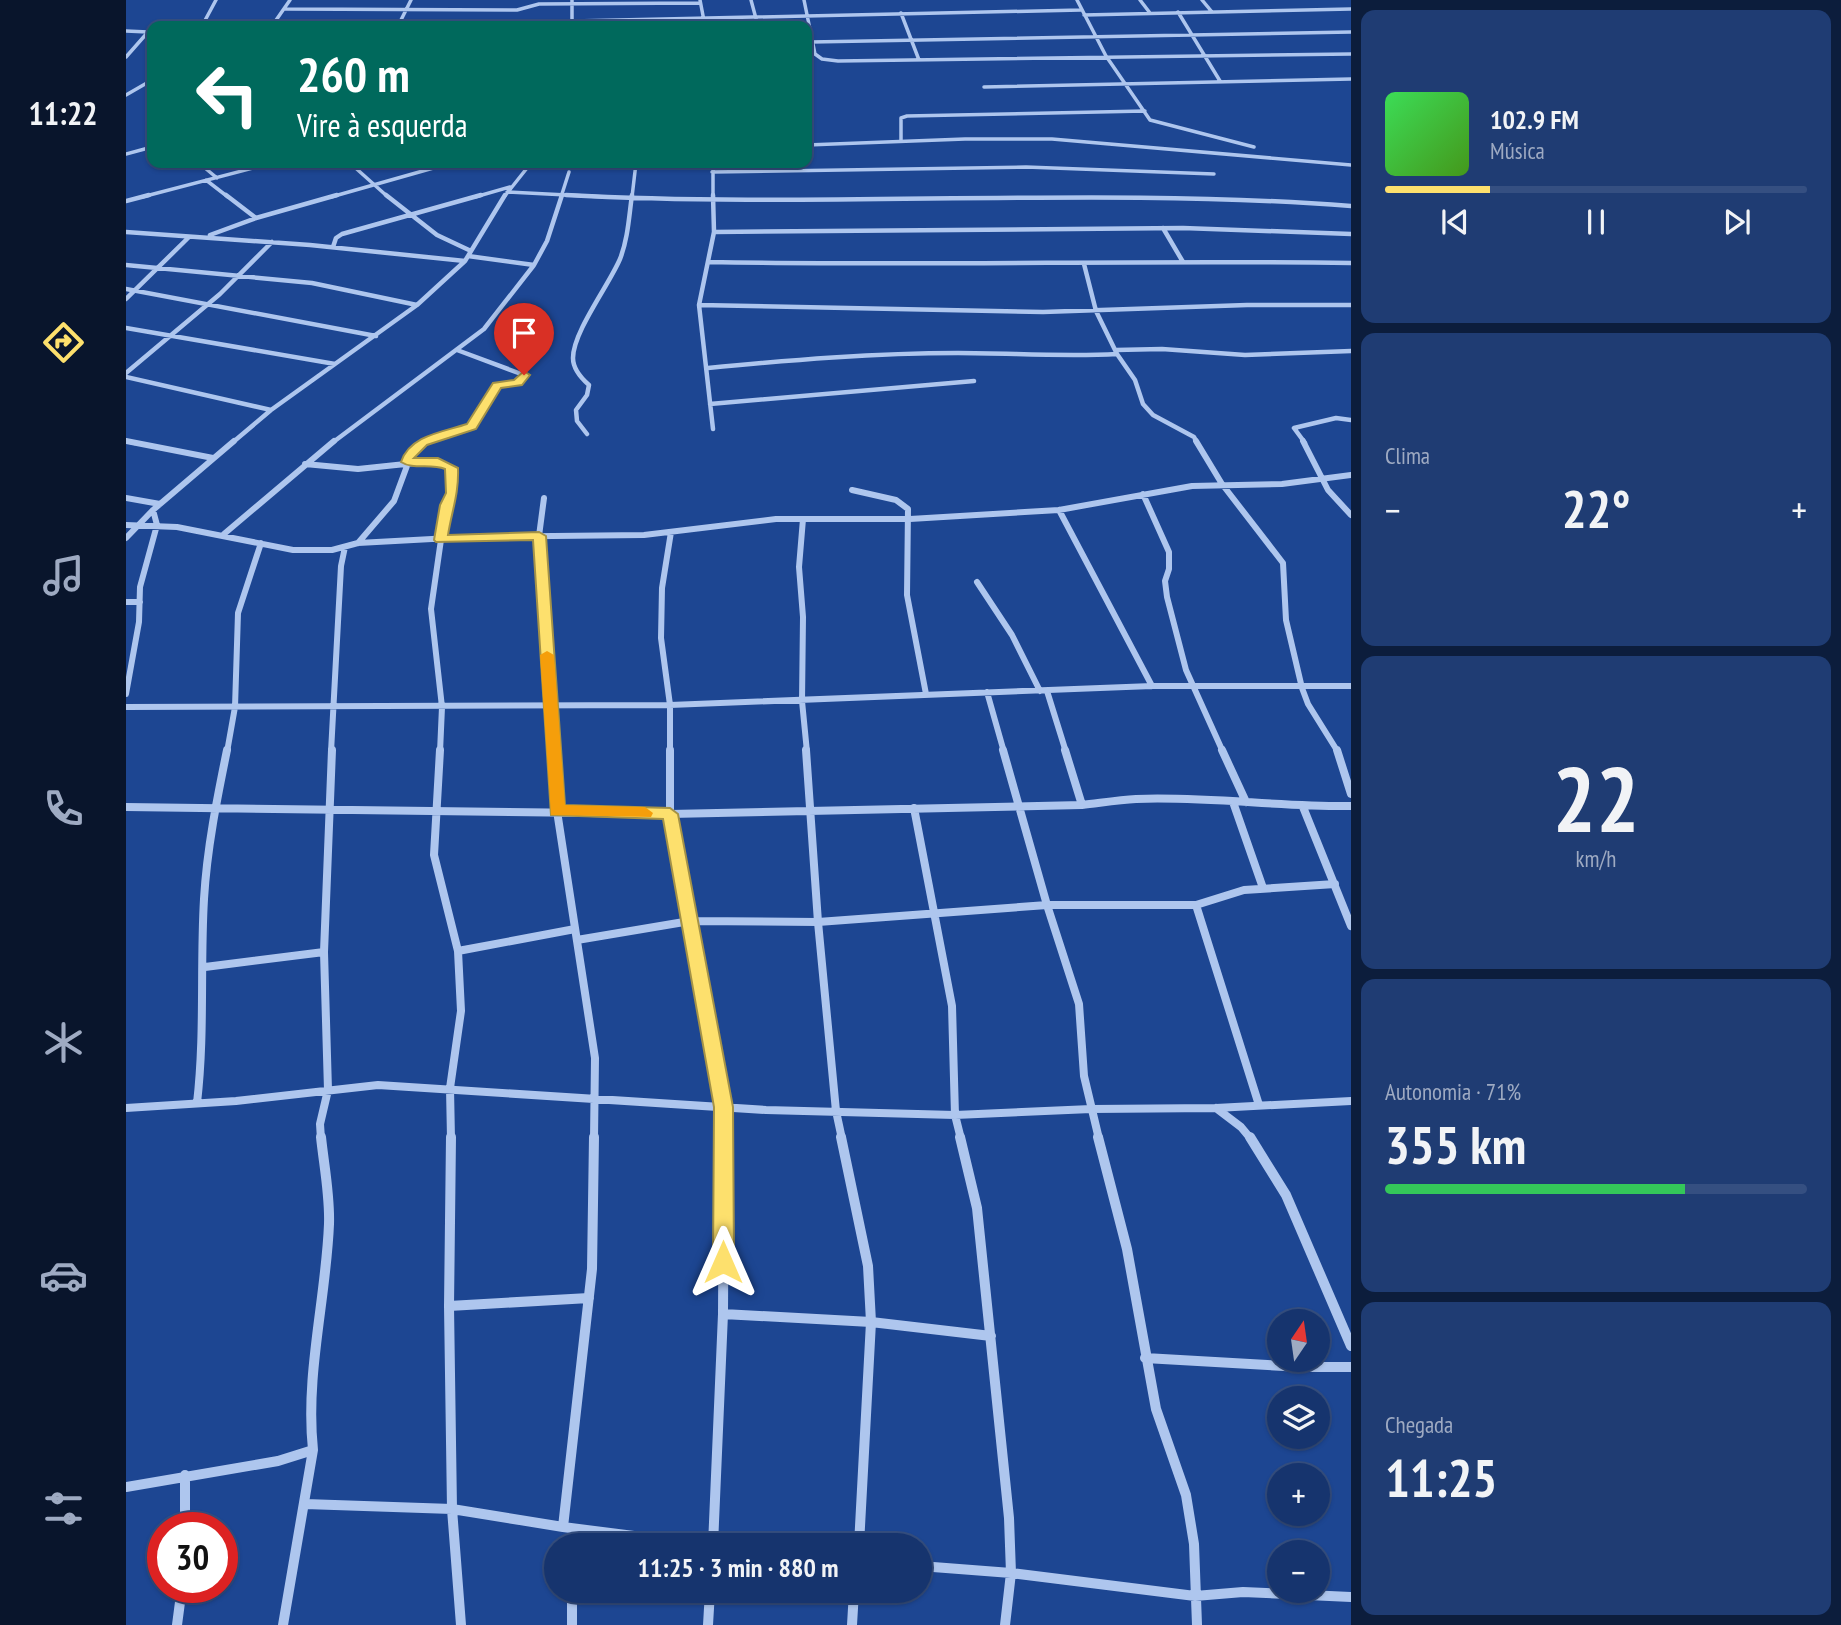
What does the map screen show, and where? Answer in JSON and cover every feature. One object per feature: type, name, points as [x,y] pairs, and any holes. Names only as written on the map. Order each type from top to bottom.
[{"type":"street","points":[[205,21],[216,0]]},
{"type":"street","points":[[276,21],[290,0]]},
{"type":"street","points":[[400,21],[411,0]]},
{"type":"street","points":[[751,0],[756,21]]},
{"type":"street","points":[[804,0],[808,21]]},
{"type":"street","points":[[1077,0],[1093,35],[1150,120],[1254,147]]},
{"type":"street","points":[[1140,0],[1150,13]]},
{"type":"street","points":[[1202,0],[1212,12]]},
{"type":"street","points":[[1323,0],[1329,9]]},
{"type":"street","points":[[285,9],[517,10],[539,4],[572,2],[700,1],[704,21]]},
{"type":"street","points":[[572,2],[572,21]]},
{"type":"street","points":[[629,21],[901,13],[1150,13],[1351,9]]},
{"type":"street","points":[[1178,12],[1220,80]]},
{"type":"street","points":[[901,13],[919,60]]},
{"type":"street","points":[[126,31],[147,31]]},
{"type":"street","points":[[812,40],[1351,32]]},
{"type":"street","points":[[128,54],[147,34]]},
{"type":"street","points":[[812,46],[815,54],[822,59],[1351,54]]},
{"type":"street","points":[[984,87],[1351,79]]},
{"type":"street","points":[[126,95],[147,83]]},
{"type":"street","points":[[901,141],[901,118],[907,116],[1145,111]]},
{"type":"street","points":[[812,145],[1052,139],[1351,165]]},
{"type":"street","points":[[126,154],[147,148]]},
{"type":"street","points":[[812,167],[1141,168],[1214,174]]},
{"type":"street","points":[[205,168],[217,178]]},
{"type":"street","points":[[126,201],[254,168]]},
{"type":"street","points":[[356,168],[408,215],[468,256]]},
{"type":"street","points":[[202,237],[256,218],[434,168]]},
{"type":"street","points":[[126,538],[213,457],[271,410],[417,305],[468,256],[509,189],[527,168]]},
{"type":"street","points":[[587,434],[577,421],[576,410],[587,395],[589,385],[580,377],[573,360],[575,344],[620,259],[627,236],[629,199],[635,168]]},
{"type":"street","points":[[713,168],[714,232],[699,305],[713,429]]},
{"type":"street","points":[[224,534],[305,464],[484,329],[534,265],[547,241],[569,172]]},
{"type":"street","points":[[206,180],[256,218]]},
{"type":"street","points":[[333,247],[338,236],[509,189],[562,196],[629,199],[1054,196],[1248,200],[1351,206]]},
{"type":"street","points":[[233,238],[236,226]]},
{"type":"street","points":[[714,232],[1163,228],[1351,234]]},
{"type":"street","points":[[1163,228],[1183,262]]},
{"type":"street","points":[[126,232],[468,256],[534,265]]},
{"type":"street","points":[[126,299],[189,237]]},
{"type":"street","points":[[126,375],[169,336],[211,304],[272,242]]},
{"type":"street","points":[[709,262],[1351,263]]},
{"type":"street","points":[[1083,264],[1096,311],[1135,380],[1143,404],[1161,420],[1194,437],[1222,484],[1283,563],[1286,620],[1302,688],[1308,704],[1339,753],[1351,794]]},
{"type":"street","points":[[126,265],[243,274],[356,290],[417,305]]},
{"type":"street","points":[[126,289],[376,336]]},
{"type":"street","points":[[699,305],[798,309],[1096,311],[1247,305],[1351,305]]},
{"type":"street","points":[[126,328],[335,364]]},
{"type":"street","points":[[708,368],[843,355],[959,353],[1070,357],[1162,349],[1245,355],[1351,351]]},
{"type":"street","points":[[358,543],[394,501],[410,453],[423,442],[472,426],[497,386],[518,383],[524,375],[457,350]]},
{"type":"street","points":[[126,375],[271,410]]},
{"type":"street","points":[[710,404],[974,382]]},
{"type":"street","points":[[1351,420],[1336,418],[1294,428],[1295,434],[1306,443],[1326,491],[1351,515]]},
{"type":"street","points":[[126,441],[213,457]]},
{"type":"street","points":[[305,464],[363,470],[407,462],[438,462],[452,468],[452,493],[446,505],[432,609],[442,707],[434,855],[458,951],[461,1012],[450,1088],[452,1210],[449,1306],[452,1509],[461,1625]]},
{"type":"street","points":[[126,525],[157,525],[224,534],[293,550],[332,550],[358,543],[539,536],[621,536],[751,521],[910,519],[1059,510],[1143,494],[1222,484],[1282,484],[1351,475]]},
{"type":"street","points":[[852,490],[896,500],[908,509],[910,519],[907,595],[926,694]]},
{"type":"street","points":[[1143,494],[1169,552],[1170,569],[1165,581],[1167,597],[1186,670],[1246,802]]},
{"type":"street","points":[[126,498],[160,504]]},
{"type":"street","points":[[544,498],[539,536],[557,811],[594,1058],[596,1099],[589,1297],[569,1533]]},
{"type":"street","points":[[126,694],[141,602],[140,587],[157,525],[153,510]]},
{"type":"street","points":[[1059,510],[1152,686]]},
{"type":"street","points":[[803,519],[799,567],[803,617],[802,701],[813,810],[818,922],[836,1111],[868,1266],[871,1322],[860,1533]]},
{"type":"street","points":[[670,532],[662,588],[661,638],[670,705],[670,814],[723,1107],[723,1314],[714,1533]]},
{"type":"street","points":[[197,1103],[203,1054],[204,901],[214,807],[235,707],[238,613],[261,543]]},
{"type":"street","points":[[284,1625],[313,1450],[311,1431],[315,1364],[329,1222],[320,1124],[328,1090],[324,952],[330,756],[335,707],[341,566],[345,547]]},
{"type":"street","points":[[977,582],[989,597],[1044,691],[1082,805]]},
{"type":"street","points":[[126,602],[141,602]]},
{"type":"street","points":[[126,707],[670,705],[1152,686],[1351,686]]},
{"type":"street","points":[[987,692],[1079,1004],[1084,1076],[1127,1249],[1156,1409],[1186,1495],[1194,1544],[1197,1625]]},
{"type":"street","points":[[126,807],[670,814],[1082,805],[1136,799],[1246,802],[1303,807],[1351,806]]},
{"type":"street","points":[[1233,802],[1263,888]]},
{"type":"street","points":[[1303,807],[1351,926]]},
{"type":"street","points":[[914,808],[951,1006],[956,1115],[977,1208],[1009,1518],[1011,1573],[1006,1625]]},
{"type":"street","points":[[577,940],[690,920],[818,922],[1048,905],[1196,905],[1244,890],[1335,884]]},
{"type":"street","points":[[1196,905],[1259,1105]]},
{"type":"street","points":[[458,951],[575,929]]},
{"type":"street","points":[[205,967],[324,952]]},
{"type":"street","points":[[126,1108],[378,1085],[723,1107],[956,1115],[1091,1109],[1216,1108],[1351,1101]]},
{"type":"street","points":[[1216,1108],[1241,1127],[1259,1150],[1286,1195],[1351,1346]]},
{"type":"street","points":[[449,1306],[589,1297]]},
{"type":"street","points":[[723,1314],[871,1322],[991,1336]]},
{"type":"street","points":[[1145,1358],[1301,1367],[1351,1367]]},
{"type":"street","points":[[126,1487],[278,1461],[313,1450]]},
{"type":"street","points":[[185,1475],[185,1512]]},
{"type":"street","points":[[305,1504],[452,1509],[608,1533]]},
{"type":"street","points":[[932,1567],[1011,1573],[1195,1596],[1243,1592],[1351,1597]]},
{"type":"street","points":[[177,1625],[180,1603]]},
{"type":"street","points":[[572,1603],[572,1625]]},
{"type":"street","points":[[708,1625],[709,1603]]},
{"type":"street","points":[[852,1625],[853,1603]]},
{"type":"slow traffic","points":[[547,655],[557,811],[645,813]]},
{"type":"route","points":[[524,375],[518,383],[500,384],[494,388],[477,422],[472,426],[423,442],[414,447],[407,462],[438,462],[452,468],[452,493],[446,505],[440,540],[539,536],[557,811],[670,814],[723,1107],[723,1262]]}]
